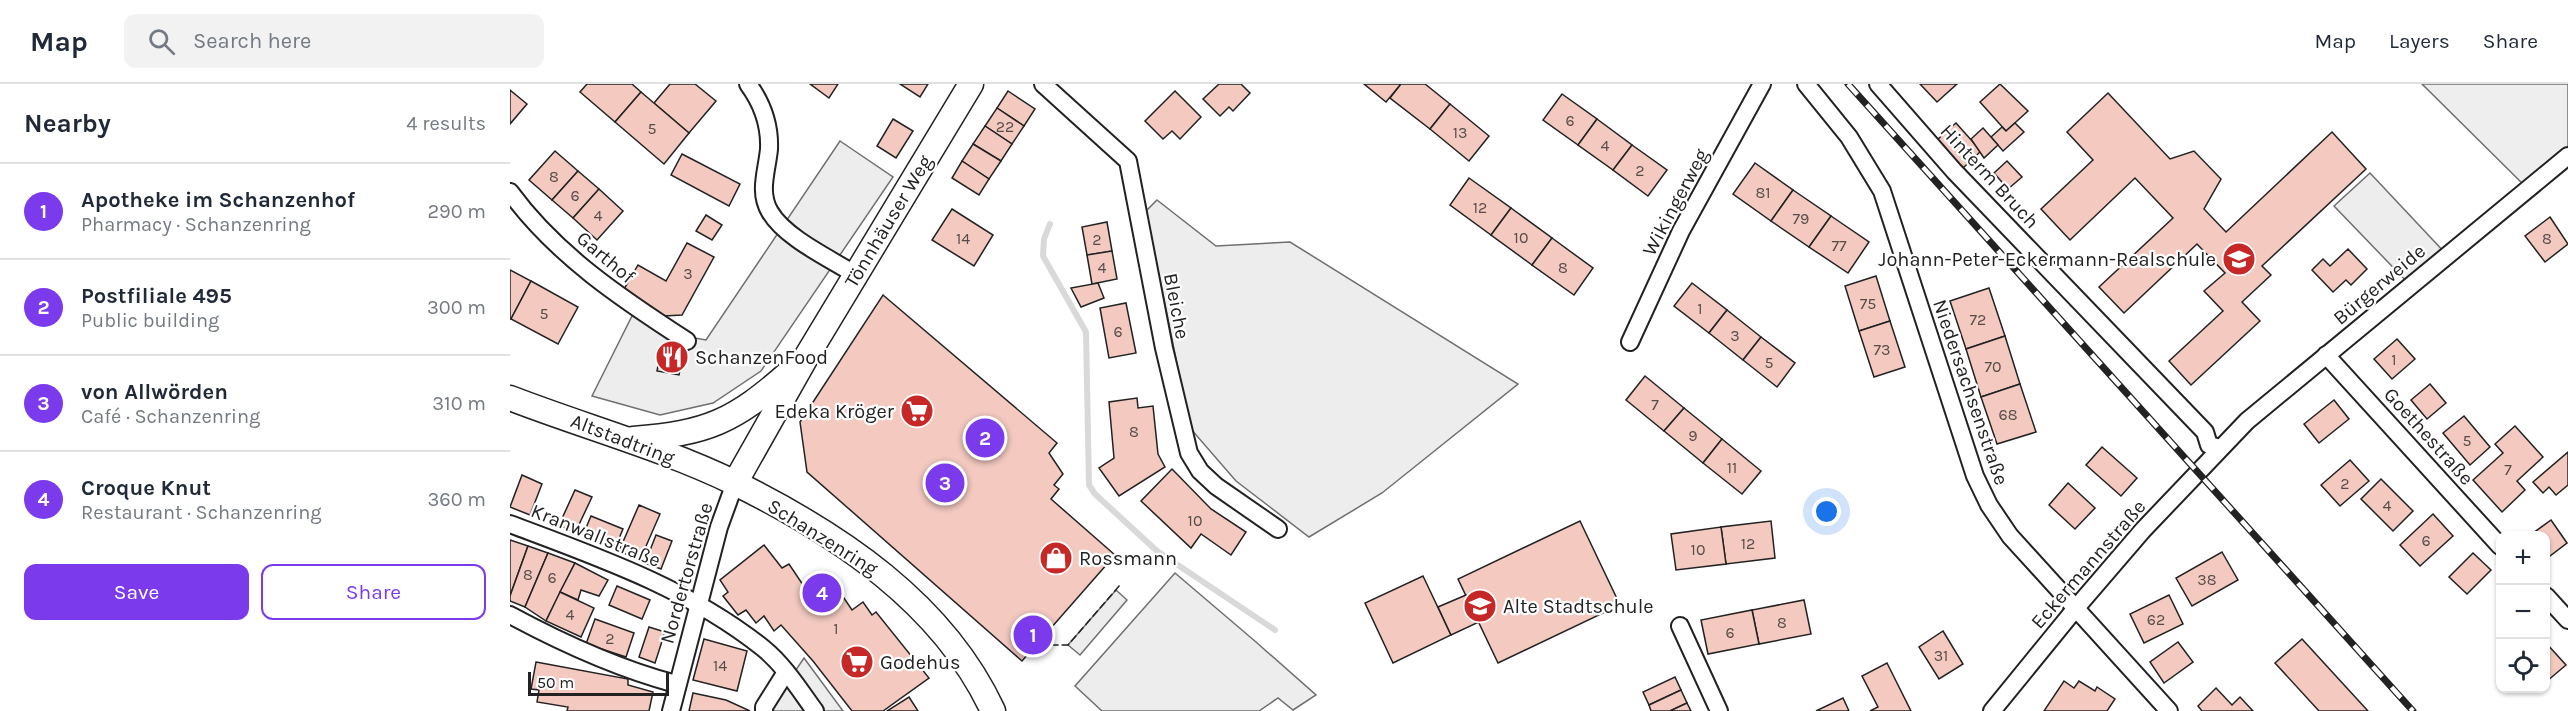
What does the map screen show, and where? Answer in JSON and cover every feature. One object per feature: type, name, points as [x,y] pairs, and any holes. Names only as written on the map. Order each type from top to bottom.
[{"type":"main road","name":"Tönnhäuser Weg","points":[[735,483],[805,359],[971,84]]},
{"type":"main road","name":"Tönnhäuser Weg","points":[[628,440],[676,436],[704,429],[760,398],[805,359]]},
{"type":"main road","name":"Altstadtring","points":[[510,398],[628,440],[735,483]]},
{"type":"main road","name":"Schanzenring","points":[[735,483],[861,556],[892,583],[927,616],[951,644],[976,679],[993,711]]},
{"type":"street","points":[[748,84],[757,97],[767,122],[769,148],[762,190],[770,212],[786,230],[856,275]]},
{"type":"street","name":"Bleiche","points":[[1043,84],[1128,161],[1164,348],[1189,453],[1200,471],[1216,486],[1278,529]]},
{"type":"street","name":"Wikingerweg","points":[[1630,342],[1681,231],[1762,84]]},
{"type":"street","name":"Niedersachsenstraße","points":[[1806,84],[1849,137],[1882,190],[1975,476],[1989,505],[2010,536],[2169,711]]},
{"type":"street","name":"Hinterm Bruch","points":[[1878,84],[1962,179],[2205,432],[2209,445],[2220,448]]},
{"type":"street","name":"Bürgerweide","points":[[2220,448],[2247,421],[2568,156]]},
{"type":"street","name":"Garthof","points":[[510,192],[531,221],[608,290],[687,341]]},
{"type":"street","name":"Goethestraße","points":[[2326,355],[2496,542]]},
{"type":"street","name":"Eckermannstraße","points":[[1992,711],[2076,608],[2220,448]]},
{"type":"street","name":"Nordertorstraße","points":[[671,711],[676,684],[719,527],[735,483]]},
{"type":"street","name":"Kranwallstraße","points":[[510,524],[665,585],[698,604],[763,648],[786,672],[815,711]]},
{"type":"street","points":[[2550,600],[2568,620]]},
{"type":"street","points":[[510,615],[542,632],[630,669],[676,684]]},
{"type":"street","points":[[1680,626],[1719,711]]},
{"type":"street","points":[[764,711],[764,707],[786,672]]},
{"type":"shaded area","points":[[2422,84],[2568,84],[2568,156],[2528,189]]},
{"type":"shaded area","points":[[840,141],[893,177],[761,371],[713,403],[660,415],[592,396],[632,316],[678,335],[706,340]]},
{"type":"shaded area","points":[[2370,173],[2447,255],[2411,286],[2334,206]]},
{"type":"shaded area","points":[[1157,200],[1216,246],[1290,242],[1518,384],[1382,493],[1309,537],[1236,481],[1190,428],[1146,211]]},
{"type":"shaded area","points":[[1175,573],[1316,695],[1293,710],[1278,698],[1259,711],[1102,711],[1075,686]]},
{"type":"shaded area","points":[[1116,590],[1127,600],[1080,655],[1068,645]]},
{"type":"shaded area","points":[[804,658],[843,711],[768,711]]},
{"type":"building","points":[[587,84],[632,84],[641,92],[615,122],[580,92]]},
{"type":"building","points":[[670,84],[695,84],[716,101],[689,133],[654,103]]},
{"type":"building","points":[[810,84],[838,84],[829,98]]},
{"type":"building","points":[[900,84],[928,84],[920,97]]},
{"type":"building","points":[[1219,84],[1241,84],[1250,93],[1233,111],[1229,107],[1220,116],[1203,99]]},
{"type":"building","points":[[1364,84],[1401,84],[1386,102]]},
{"type":"building","points":[[1401,84],[1425,84],[1450,104],[1430,129],[1390,98]]},
{"type":"building","points":[[1920,84],[1957,84],[1937,102]]},
{"type":"building","points":[[2000,84],[2028,111],[2006,131],[1980,102]]},
{"type":"building","points":[[510,90],[527,104],[510,124]]},
{"type":"building","points":[[1008,91],[1035,109],[1024,126],[997,108]]},
{"type":"building","points":[[1175,91],[1201,117],[1180,139],[1172,131],[1163,139],[1145,121]]},
{"type":"building","points":[[641,92],[689,133],[664,164],[615,122]]},
{"type":"building","points":[[2108,93],[2170,159],[2194,151],[2221,179],[2204,209],[2226,232],[2332,132],[2366,169],[2262,266],[2271,275],[2242,302],[2260,321],[2191,385],[2169,361],[2223,311],[2204,291],[2225,273],[2197,244],[2124,313],[2099,287],[2173,218],[2135,178],[2070,240],[2041,209],[2093,160],[2067,132]]},
{"type":"building","points":[[1562,94],[1597,119],[1578,145],[1543,120]]},
{"type":"building","points":[[1450,104],[1489,136],[1469,161],[1430,129]]},
{"type":"building","points":[[997,108],[1024,126],[1012,144],[985,126]]},
{"type":"building","points":[[893,119],[913,131],[896,158],[877,146]]},
{"type":"building","points":[[1597,119],[1632,145],[1613,170],[1578,145]]},
{"type":"building","points":[[1956,123],[1981,151],[1963,168],[1937,140]]},
{"type":"building","points":[[2015,123],[2024,132],[2003,151],[1991,137],[2002,127],[2006,131]]},
{"type":"building","points":[[985,126],[1012,144],[1001,161],[973,144]]},
{"type":"building","points":[[1983,128],[1998,145],[1984,158],[1971,139]]},
{"type":"building","points":[[973,144],[1001,161],[989,179],[962,161]]},
{"type":"building","points":[[1632,145],[1667,170],[1648,196],[1613,170]]},
{"type":"building","points":[[555,151],[578,171],[552,200],[529,180]]},
{"type":"building","points":[[682,154],[740,184],[729,206],[671,175]]},
{"type":"building","points":[[962,161],[989,179],[979,195],[952,178]]},
{"type":"building","points":[[2007,161],[2022,177],[2008,189],[1994,173]]},
{"type":"building","points":[[1755,163],[1793,190],[1771,221],[1733,194]]},
{"type":"building","points":[[578,171],[599,189],[573,218],[552,200]]},
{"type":"building","points":[[1469,178],[1511,208],[1491,235],[1450,205]]},
{"type":"building","points":[[599,189],[623,211],[597,240],[573,218]]},
{"type":"building","points":[[1793,190],[1831,216],[1809,247],[1771,221]]},
{"type":"building","points":[[1511,208],[1552,238],[1532,265],[1491,235]]},
{"type":"building","points":[[952,209],[993,235],[974,266],[932,240]]},
{"type":"building","points":[[706,215],[722,225],[712,240],[696,231]]},
{"type":"building","points":[[1831,216],[1869,242],[1848,273],[1809,247]]},
{"type":"building","points":[[2550,217],[2568,244],[2545,262],[2525,236]]},
{"type":"building","points":[[1107,222],[1112,251],[1087,255],[1082,227]]},
{"type":"building","points":[[1552,238],[1593,268],[1574,295],[1532,265]]},
{"type":"building","points":[[687,243],[714,257],[682,315],[664,316],[623,291],[638,265],[666,281]]},
{"type":"building","points":[[2348,249],[2367,269],[2351,285],[2346,280],[2333,292],[2312,270],[2323,259],[2330,266]]},
{"type":"building","points":[[1112,251],[1117,279],[1092,284],[1087,255]]},
{"type":"building","points":[[510,270],[531,281],[511,319],[510,319]]},
{"type":"building","points":[[1876,276],[1890,321],[1859,331],[1845,286]]},
{"type":"building","points":[[531,281],[578,307],[558,344],[511,319]]},
{"type":"building","points":[[1098,283],[1104,298],[1081,307],[1071,288]]},
{"type":"building","points":[[1692,283],[1727,310],[1709,333],[1674,306]]},
{"type":"building","points":[[1989,288],[2005,336],[1966,349],[1950,301]]},
{"type":"building","points":[[883,295],[1057,443],[1049,453],[1063,474],[1054,485],[1059,489],[1051,499],[1115,555],[1022,661],[807,472],[800,422]]},
{"type":"building","points":[[1126,303],[1136,353],[1109,358],[1100,308]]},
{"type":"building","points":[[1727,310],[1761,337],[1743,360],[1709,333]]},
{"type":"building","points":[[1890,321],[1905,367],[1874,377],[1859,331]]},
{"type":"building","points":[[2005,336],[2020,384],[1981,397],[1966,349]]},
{"type":"building","points":[[1761,337],[1795,363],[1777,387],[1743,360]]},
{"type":"building","points":[[2397,339],[2415,359],[2392,379],[2374,359]]},
{"type":"building","points":[[661,350],[683,354],[679,375],[657,371]]},
{"type":"building","points":[[1645,376],[1684,408],[1664,431],[1626,400]]},
{"type":"building","points":[[2020,384],[2036,432],[1997,444],[1981,397]]},
{"type":"building","points":[[2430,384],[2446,403],[2427,419],[2411,400]]},
{"type":"building","points":[[1137,398],[1138,408],[1153,406],[1158,454],[1165,467],[1119,496],[1099,468],[1114,458],[1109,402]]},
{"type":"building","points":[[2334,400],[2349,419],[2319,443],[2304,424]]},
{"type":"building","points":[[1684,408],[1722,439],[1703,463],[1664,431]]},
{"type":"building","points":[[2464,416],[2490,447],[2470,465],[2443,433]]},
{"type":"building","points":[[2515,426],[2543,457],[2517,481],[2525,490],[2502,512],[2473,480],[2503,453],[2495,444]]},
{"type":"building","points":[[1722,439],[1761,471],[1742,494],[1703,463]]},
{"type":"building","points":[[2102,447],[2137,478],[2121,496],[2086,465]]},
{"type":"building","points":[[2568,452],[2568,485],[2556,495],[2549,487],[2543,493],[2533,482]]},
{"type":"building","points":[[2350,460],[2369,481],[2340,506],[2321,485]]},
{"type":"building","points":[[1172,469],[1211,509],[1246,532],[1231,555],[1201,534],[1191,548],[1141,501]]},
{"type":"building","points":[[522,475],[542,484],[530,515],[510,507]]},
{"type":"building","points":[[2381,479],[2413,511],[2393,531],[2361,499]]},
{"type":"building","points":[[2068,483],[2095,508],[2075,529],[2049,505]]},
{"type":"building","points":[[575,490],[592,497],[575,533],[559,525]]},
{"type":"building","points":[[639,505],[660,514],[640,560],[619,551]]},
{"type":"building","points":[[2433,514],[2453,536],[2420,566],[2400,545]]},
{"type":"building","points":[[591,516],[623,529],[615,548],[583,535]]},
{"type":"building","points":[[2551,520],[2567,543],[2550,556],[2550,531],[2536,531]]},
{"type":"building","points":[[1580,521],[1620,605],[1498,663],[1458,579]]},
{"type":"building","points":[[1771,521],[1775,558],[1726,564],[1721,527]]},
{"type":"building","points":[[1721,527],[1726,564],[1676,570],[1671,534]]},
{"type":"building","points":[[656,535],[672,541],[661,569],[645,563]]},
{"type":"building","points":[[510,540],[528,546],[510,596]]},
{"type":"building","points":[[764,545],[782,568],[789,564],[805,588],[827,573],[852,610],[863,602],[872,615],[876,612],[929,678],[883,711],[852,711],[781,625],[774,631],[764,616],[756,623],[746,610],[738,615],[723,596],[728,592],[720,580]]},
{"type":"building","points":[[528,546],[548,553],[525,607],[510,601],[510,596]]},
{"type":"building","points":[[2222,552],[2238,580],[2192,606],[2176,578]]},
{"type":"building","points":[[548,553],[575,563],[546,621],[525,607]]},
{"type":"building","points":[[2473,553],[2491,570],[2467,594],[2449,577]]},
{"type":"building","points":[[575,563],[608,580],[599,596],[581,590],[578,600],[560,592]]},
{"type":"building","points":[[1423,576],[1451,635],[1393,663],[1365,603]]},
{"type":"building","points":[[617,586],[650,600],[642,619],[609,605]]},
{"type":"building","points":[[560,592],[594,608],[581,637],[546,621]]},
{"type":"building","points":[[1466,595],[1479,622],[1451,635],[1438,607]]},
{"type":"building","points":[[2169,595],[2183,624],[2144,643],[2130,614]]},
{"type":"building","points":[[1804,600],[1811,634],[1759,644],[1752,610]]},
{"type":"building","points":[[1752,610],[1759,644],[1708,654],[1701,620]]},
{"type":"building","points":[[595,619],[634,633],[626,657],[586,644]]},
{"type":"building","points":[[649,627],[665,632],[655,663],[639,657]]},
{"type":"building","points":[[1943,631],[1963,664],[1939,679],[1919,647]]},
{"type":"building","points":[[704,639],[747,651],[737,691],[693,680]]},
{"type":"building","points":[[2302,639],[2368,711],[2319,711],[2275,663]]},
{"type":"building","points":[[2178,642],[2193,662],[2164,683],[2150,662]]},
{"type":"building","points":[[2550,647],[2566,665],[2550,679]]},
{"type":"building","points":[[536,662],[628,679],[628,685],[653,692],[649,711],[567,711],[568,707],[537,702],[539,690],[531,689]]},
{"type":"building","points":[[1887,663],[1911,711],[1870,711],[1878,707],[1862,676]]},
{"type":"building","points":[[1675,677],[1681,690],[1649,705],[1643,692]]},
{"type":"building","points":[[2064,681],[2074,688],[2079,681],[2095,691],[2097,687],[2115,699],[2107,711],[2044,711]]},
{"type":"building","points":[[2216,688],[2232,705],[2240,697],[2253,711],[2202,711],[2198,706]]},
{"type":"building","points":[[1681,690],[1687,703],[1670,711],[1651,711],[1649,705]]},
{"type":"building","points":[[693,693],[726,700],[750,711],[689,711]]},
{"type":"building","points":[[909,697],[918,711],[887,711]]},
{"type":"building","points":[[1843,698],[1849,711],[1816,711]]},
{"type":"building","points":[[1687,703],[1691,711],[1670,711]]},
{"type":"waterway","points":[[1050,224],[1044,239],[1043,256],[1086,332],[1089,485],[1095,494],[1157,551],[1275,630]]},
{"type":"railway","points":[[1848,84],[2413,711]]},
{"type":"fence","points":[[1041,641],[1046,645],[1068,645],[1120,585]]},
{"type":"place","name":"Johann-Peter-Eckermann-Realschule","points":[[2239,259]]},
{"type":"place","name":"SchanzenFood","points":[[672,357]]},
{"type":"place","name":"Edeka Kröger","points":[[917,411]]},
{"type":"place","name":"Postfiliale 495","points":[[985,438]]},
{"type":"place","name":"von Allwörden","points":[[945,483]]},
{"type":"place","name":"Rossmann","points":[[1056,558]]},
{"type":"place","name":"Croque Knut","points":[[822,593]]},
{"type":"place","name":"Alte Stadtschule","points":[[1480,606]]},
{"type":"place","name":"Apotheke im Schanzenhof","points":[[1033,635]]},
{"type":"place","name":"Godehus","points":[[857,662]]}]
